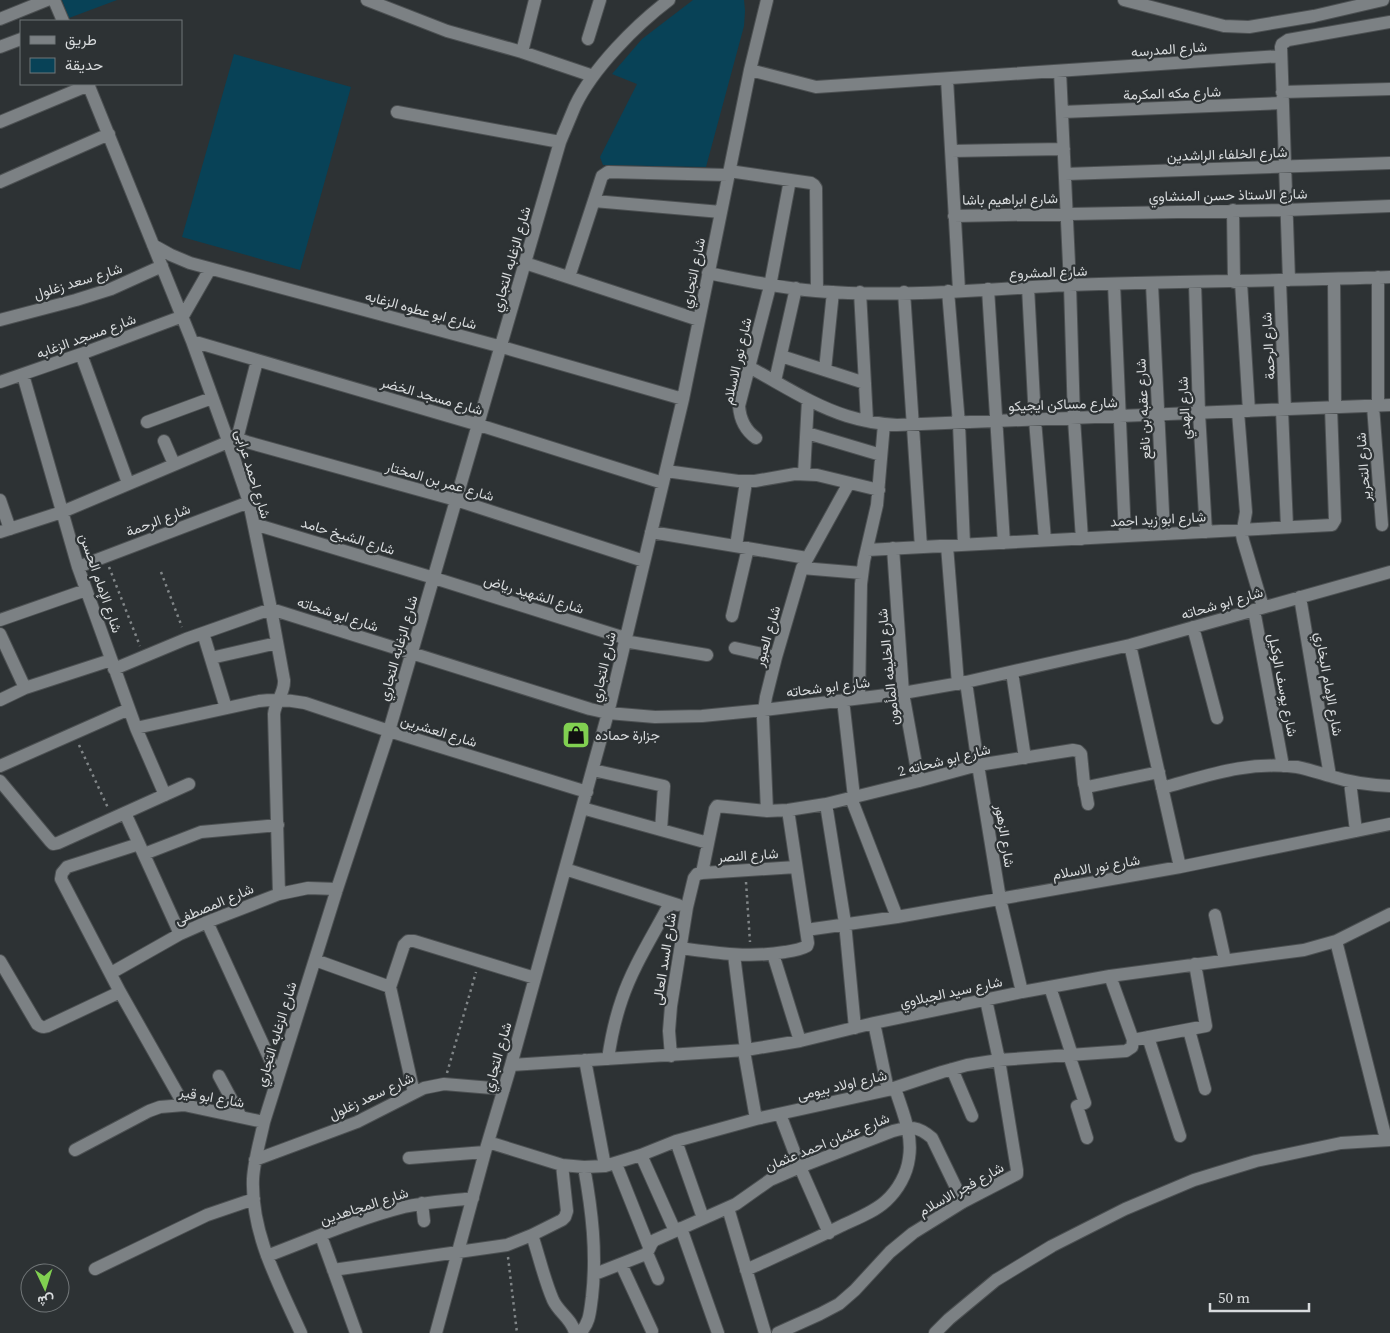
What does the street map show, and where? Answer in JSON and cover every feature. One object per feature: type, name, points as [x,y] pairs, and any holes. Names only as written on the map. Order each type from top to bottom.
[{"type":"street","points":[[0,19],[46,0]]},
{"type":"street","points":[[54,0],[63,20]]},
{"type":"street","points":[[367,0],[447,31],[522,52],[593,76]]},
{"type":"street","points":[[522,52],[536,0]]},
{"type":"street","points":[[588,39],[600,0]]},
{"type":"street","name":"شارع الزغابه التجاري","points":[[301,1333],[267,1256],[258,1228],[253,1179],[255,1160],[264,1122],[390,731],[560,142],[576,105],[593,76],[615,50],[670,0]]},
{"type":"street","name":"شارع التجاري","points":[[436,1333],[487,1147],[512,1065],[608,713],[683,400],[750,70],[767,0]]},
{"type":"street","points":[[1124,0],[1172,6],[1224,26],[1249,27],[1314,16],[1383,0]]},
{"type":"street","points":[[1280,56],[1282,44],[1288,40],[1390,22]]},
{"type":"street","points":[[0,47],[20,39]]},
{"type":"street","name":"شارع المدرسه","points":[[750,70],[816,87],[1280,56]]},
{"type":"street","name":"شارع الرحمة","points":[[1280,56],[1286,210],[1284,410],[1287,527]]},
{"type":"street","points":[[1060,71],[1074,419],[1082,539]]},
{"type":"street","points":[[947,79],[954,216],[953,290],[964,545]]},
{"type":"street","points":[[0,122],[86,85]]},
{"type":"street","name":"شارع احمد عرابى","points":[[88,85],[183,316],[212,398],[231,438],[249,502],[271,608],[284,686],[274,714],[279,894]]},
{"type":"street","name":"شارع مكه المكرمة","points":[[1062,112],[1390,89]]},
{"type":"street","points":[[397,112],[560,142]]},
{"type":"street","points":[[0,182],[109,134]]},
{"type":"street","points":[[951,151],[1064,149]]},
{"type":"street","name":"شارع الخلفاء الراشدين","points":[[1065,174],[1390,163]]},
{"type":"street","points":[[569,277],[602,176],[608,172],[729,173],[790,180],[814,185],[816,188],[817,291]]},
{"type":"street","name":"شارع نور الاسلام","points":[[756,438],[743,424],[740,400],[770,286],[790,180]]},
{"type":"street","points":[[594,201],[721,212]]},
{"type":"street","name":"شارع الاستاذ حسن المنشاوي","points":[[1067,213],[1286,210],[1390,206]]},
{"type":"street","name":"شارع يوسف الوكيل","points":[[1233,210],[1246,506],[1242,534],[1258,608],[1283,766]]},
{"type":"street","name":"شارع ابراهيم باشا","points":[[954,216],[1067,213]]},
{"type":"street","name":"شارع ابو عطوه الزغابه","points":[[153,245],[184,261],[210,269],[502,347],[683,400]]},
{"type":"street","points":[[525,263],[699,320]]},
{"type":"street","name":"شارع سعد زغلول","points":[[0,320],[93,295],[128,282],[162,266]]},
{"type":"street","points":[[183,316],[210,269]]},
{"type":"street","name":"شارع المشروع","points":[[708,273],[770,286],[833,292],[904,292],[1070,285],[1384,277]]},
{"type":"street","name":"شارع التحرير","points":[[1382,525],[1381,406],[1384,277]]},
{"type":"street","points":[[1333,407],[1334,279]]},
{"type":"street","name":"شارع الهدي","points":[[1195,283],[1199,414],[1206,532]]},
{"type":"street","points":[[1114,284],[1125,536]]},
{"type":"street","name":"شارع عقبه بن نافع","points":[[1152,284],[1164,533]]},
{"type":"street","points":[[1028,287],[1035,420],[1045,540]]},
{"type":"street","points":[[775,381],[796,288]]},
{"type":"street","points":[[988,289],[1004,543]]},
{"type":"street","points":[[825,370],[833,292]]},
{"type":"street","points":[[860,292],[867,421]]},
{"type":"street","points":[[904,292],[921,547]]},
{"type":"street","name":"شارع مسجد الزغابه","points":[[0,382],[183,316]]},
{"type":"street","name":"شارع مسجد الخضر","points":[[192,341],[664,477],[746,482],[804,474],[817,475],[879,490]]},
{"type":"street","points":[[81,354],[128,483]]},
{"type":"street","points":[[781,356],[865,383]]},
{"type":"street","points":[[0,500],[5,531],[62,512],[231,438],[257,361]]},
{"type":"street","name":"شارع مساكن ايجيكو","points":[[749,367],[808,400],[847,416],[884,424],[960,424],[1381,406]]},
{"type":"street","name":"شارع الإمام الحسن","points":[[23,375],[78,567],[136,728],[165,795]]},
{"type":"street","points":[[147,422],[212,398]]},
{"type":"street","points":[[804,474],[808,400]]},
{"type":"street","name":"شارع ابو زيد احمد","points":[[867,550],[1332,525],[1335,522],[1333,407]]},
{"type":"street","points":[[859,698],[862,573],[875,520],[884,424]]},
{"type":"street","points":[[806,433],[882,455]]},
{"type":"street","name":"شارع عمر بن المختار","points":[[231,438],[456,500],[644,561]]},
{"type":"street","points":[[164,441],[174,464]]},
{"type":"street","points":[[732,616],[742,547],[746,482]]},
{"type":"street","name":"شارع العبور","points":[[767,811],[763,726],[764,710],[776,657],[805,563],[849,483]]},
{"type":"street","name":"شارع الرحمة","points":[[78,567],[249,502]]},
{"type":"street","name":"شارع الشيخ حامد","points":[[254,524],[434,578]]},
{"type":"street","points":[[651,532],[742,547],[805,563],[862,573]]},
{"type":"street","name":"شارع الزهور","points":[[947,546],[962,683],[978,765],[1000,899],[1022,992]]},
{"type":"street","name":"شارع الخليفه المأمون","points":[[893,548],[903,693],[919,781]]},
{"type":"street","name":"شارع ابو شحاته","points":[[271,608],[590,709],[608,713],[678,717],[764,710],[903,693],[962,683],[1130,645],[1258,608],[1390,574]]},
{"type":"street","name":"شارع الشهيد رياض","points":[[434,578],[625,639],[707,655]]},
{"type":"street","points":[[0,620],[86,590]]},
{"type":"street","name":"شارع الإمام البخاري","points":[[1300,597],[1330,776]]},
{"type":"street","points":[[0,700],[25,688],[145,656],[271,608]]},
{"type":"street","points":[[1193,627],[1217,718]]},
{"type":"street","points":[[203,633],[226,708]]},
{"type":"street","points":[[0,634],[25,688]]},
{"type":"street","points":[[211,658],[277,643]]},
{"type":"street","points":[[1130,645],[1180,867]]},
{"type":"street","points":[[735,648],[776,657]]},
{"type":"street","points":[[1012,672],[1025,758]]},
{"type":"street","name":"شارع العشرين","points":[[136,728],[260,701],[278,700],[305,703],[587,792]]},
{"type":"street","points":[[843,700],[853,798],[897,917]]},
{"type":"street","points":[[0,766],[129,709]]},
{"type":"street","name":"شارع ابو شحاته 2","points":[[708,843],[717,806],[767,811],[788,810],[853,798],[978,765],[1073,750],[1081,754],[1085,787]]},
{"type":"street","points":[[1162,788],[1237,768],[1260,765],[1307,769],[1350,782],[1390,786]]},
{"type":"street","points":[[593,770],[664,786],[661,830]]},
{"type":"street","points":[[1088,804],[1085,787],[1159,772]]},
{"type":"street","points":[[0,781],[50,842],[54,844],[189,784]]},
{"type":"street","points":[[1350,782],[1356,831]]},
{"type":"street","points":[[826,804],[845,923],[855,1028]]},
{"type":"street","points":[[582,808],[708,843]]},
{"type":"street","points":[[681,948],[751,956],[806,948],[808,943],[788,810]]},
{"type":"street","points":[[125,813],[180,934]]},
{"type":"street","name":"شارع نور الاسلام","points":[[806,930],[897,917],[1180,867],[1390,824]]},
{"type":"street","points":[[184,1105],[120,992],[62,882],[61,876],[67,867],[201,832],[278,825]]},
{"type":"street","name":"شارع السد العالى","points":[[671,1056],[669,1031],[671,1006],[687,907],[694,878],[697,874],[702,873],[708,843]]},
{"type":"street","name":"شارع النصر","points":[[702,873],[796,867]]},
{"type":"street","points":[[565,869],[687,907]]},
{"type":"street","name":"شارع المصطفى","points":[[111,973],[180,934],[279,894],[308,888],[338,889]]},
{"type":"street","points":[[608,1059],[614,1024],[622,997],[670,903]]},
{"type":"street","name":"شارع سيد الجبلاوي","points":[[512,1065],[745,1051],[1022,992],[1110,976],[1304,950],[1336,940],[1390,914]]},
{"type":"street","points":[[1216,915],[1225,960]]},
{"type":"street","points":[[207,922],[278,1077]]},
{"type":"street","points":[[935,1333],[996,1280],[1052,1246],[1125,1209],[1194,1180],[1256,1162],[1342,1143],[1388,1140],[1336,940]]},
{"type":"street","points":[[414,1093],[390,988],[404,945],[408,941],[414,941],[535,978]]},
{"type":"street","points":[[773,954],[800,1040]]},
{"type":"street","points":[[734,955],[745,1051],[756,1119]]},
{"type":"street","points":[[0,960],[37,1024],[41,1027],[50,1025],[120,992]]},
{"type":"street","points":[[315,960],[390,988]]},
{"type":"street","points":[[1110,976],[1133,1040],[1205,1027],[1195,964]]},
{"type":"street","points":[[1050,987],[1085,1103],[1077,1106],[1087,1138]]},
{"type":"street","name":"شارع فجر الاسلام","points":[[778,1333],[838,1304],[855,1290],[890,1252],[925,1224],[963,1202],[1015,1176],[1018,1172],[999,1060],[986,1000]]},
{"type":"street","points":[[746,1270],[829,1233],[874,1210],[886,1201],[897,1188],[909,1159],[910,1143],[907,1127],[891,1089],[874,1023]]},
{"type":"street","points":[[1189,1030],[1205,1089]]},
{"type":"street","points":[[1148,1037],[1180,1136]]},
{"type":"street","name":"شارع اولاد بيومى","points":[[487,1147],[562,1165],[584,1167],[611,1165],[642,1156],[676,1141],[756,1119],[891,1089],[952,1069],[999,1060],[1126,1051],[1132,1047],[1133,1040]]},
{"type":"street","points":[[585,1060],[611,1165],[648,1250],[658,1279]]},
{"type":"street","points":[[952,1069],[972,1116]]},
{"type":"street","points":[[219,1076],[241,1117]]},
{"type":"street","name":"شارع سعد زغلول","points":[[255,1160],[357,1122],[424,1088],[444,1084],[504,1088]]},
{"type":"street","name":"شارع ابو قير","points":[[75,1150],[148,1111],[160,1107],[184,1105],[264,1122]]},
{"type":"street","points":[[780,1114],[800,1167],[829,1233]]},
{"type":"street","name":"شارع عثمان احمد عثمان","points":[[595,1274],[621,1264],[648,1250],[654,1240],[728,1208],[770,1180],[907,1127],[917,1128],[932,1138],[963,1202]]},
{"type":"street","points":[[676,1141],[703,1218]]},
{"type":"street","points":[[409,1158],[487,1147]]},
{"type":"street","points":[[642,1156],[678,1229],[718,1333]]},
{"type":"street","points":[[333,1270],[507,1245],[532,1235],[562,1220],[565,1216],[567,1211],[562,1165]]},
{"type":"street","points":[[580,1333],[586,1325],[589,1316],[595,1274],[592,1220],[584,1167]]},
{"type":"street","points":[[95,1269],[207,1215],[254,1198]]},
{"type":"street","name":"شارع المجاهدين","points":[[267,1256],[366,1219],[403,1208],[422,1203],[473,1198]]},
{"type":"street","points":[[422,1203],[424,1221]]},
{"type":"street","points":[[728,1208],[765,1333]]},
{"type":"street","points":[[532,1235],[554,1300],[560,1310],[570,1320],[574,1333]]},
{"type":"street","points":[[321,1236],[356,1333]]},
{"type":"street","points":[[621,1264],[652,1331]]},
{"type":"path","points":[[105,556],[145,656]]},
{"type":"path","points":[[161,572],[186,639]]},
{"type":"path","points":[[73,733],[113,818]]},
{"type":"path","points":[[746,870],[751,956]]},
{"type":"path","points":[[444,1084],[480,961]]},
{"type":"path","points":[[507,1245],[516,1333]]},
{"type":"green space","points":[[62,0],[117,0],[69,18]]},
{"type":"green space","points":[[693,0],[744,0],[745,11],[744,26],[706,167],[603,165],[600,157],[637,84],[612,74],[642,39]]},
{"type":"green space","points":[[234,54],[351,87],[300,270],[182,237]]},
{"type":"place","name":"جزارة حماده","points":[[576,735]]}]
